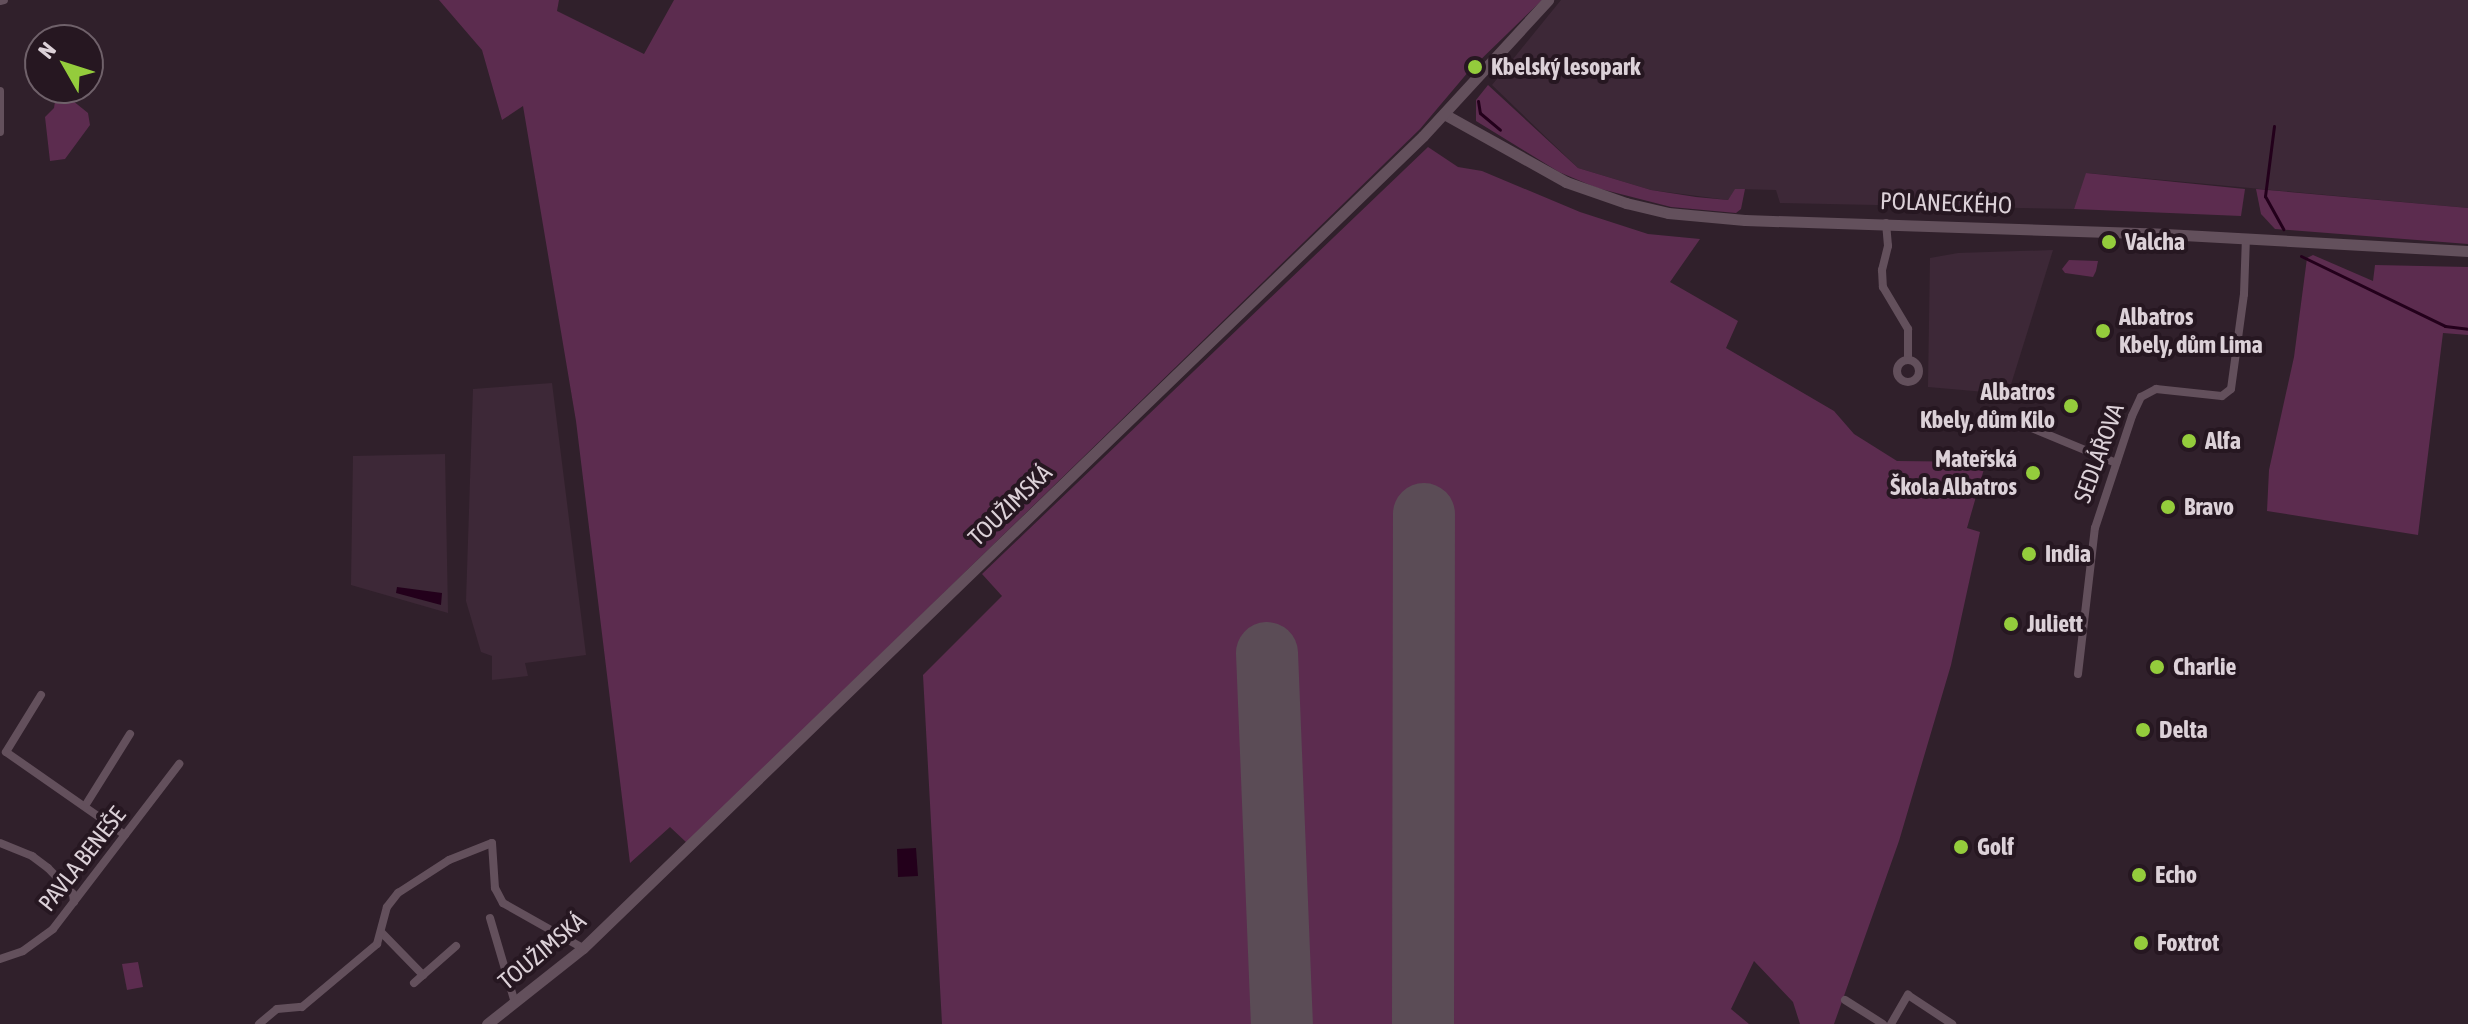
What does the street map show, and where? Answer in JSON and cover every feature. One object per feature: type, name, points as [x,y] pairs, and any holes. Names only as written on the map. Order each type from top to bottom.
[{"type":"street","name":"TOUŽIMSKÁ","points":[[487,1024],[583,948],[1444,114],[1548,0]]},
{"type":"street","points":[[0,91],[0,132]]},
{"type":"street","name":"POLANECKÉHO","points":[[1444,114],[1566,182],[1626,203],[1703,217],[2246,238],[2468,251]]},
{"type":"street","points":[[1886,223],[1888,246],[1882,270],[1883,287],[1908,329],[1908,360]]},
{"type":"street","name":"SEDLÁŘOVA","points":[[2078,674],[2095,528],[2132,416],[2141,397],[2156,389],[2222,396],[2231,389],[2244,294],[2246,238]]},
{"type":"street","points":[[2022,424],[2116,463]]},
{"type":"street","points":[[41,695],[6,752],[125,835]]},
{"type":"street","points":[[85,806],[130,734]]},
{"type":"street","name":"PAVLA BENEŠE","points":[[0,959],[38,941],[53,929],[179,764]]},
{"type":"street","points":[[0,843],[32,856],[48,868],[73,894],[74,902]]},
{"type":"street","points":[[259,1024],[277,1009],[305,1005],[377,944],[385,912],[398,893],[449,860],[492,843],[495,888],[503,903],[583,948]]},
{"type":"street","points":[[490,918],[515,1003]]},
{"type":"street","points":[[382,933],[423,975]]},
{"type":"street","points":[[414,983],[456,946]]},
{"type":"street","points":[[1891,1024],[1908,995],[1952,1024]]},
{"type":"street","points":[[1845,1000],[1883,1024]]},
{"type":"shaded area","points":[[439,0],[559,0],[557,11],[644,54],[674,0],[1542,0],[1469,71],[1420,129],[687,843],[670,827],[630,863],[576,421],[523,106],[502,120],[482,50]]},
{"type":"shaded area","points":[[1561,0],[2468,0],[2468,208],[2087,173],[2074,209],[1780,203],[1776,190],[1736,189],[1728,200],[1651,190],[1578,168],[1492,85]]},
{"type":"shaded area","points":[[1488,85],[1578,168],[1651,190],[1696,197],[1728,200],[1735,189],[1745,189],[1741,209],[1736,213],[1671,207],[1597,188],[1559,172],[1476,121],[1476,100]]},
{"type":"shaded area","points":[[55,104],[77,104],[88,113],[90,125],[65,159],[50,161],[45,117]]},
{"type":"shaded area","points":[[1428,147],[1458,167],[1482,171],[1580,212],[1648,234],[1700,239],[1670,282],[1738,321],[1726,348],[1834,411],[1854,434],[1897,461],[1986,462],[1967,528],[1980,532],[1951,665],[1899,841],[1834,1024],[1800,1024],[1793,1002],[1754,961],[1731,1009],[1749,1024],[942,1024],[923,675],[1002,596],[982,574]]},
{"type":"shaded area","points":[[2086,173],[2245,189],[2241,216],[2074,209]]},
{"type":"shaded area","points":[[2256,189],[2468,208],[2468,244],[2275,229],[2261,214]]},
{"type":"shaded area","points":[[2053,250],[2008,394],[1928,387],[1930,258],[1958,253]]},
{"type":"shaded area","points":[[2313,255],[2373,281],[2375,265],[2468,267],[2468,335],[2443,333],[2418,535],[2267,511],[2269,470],[2294,357],[2307,258]]},
{"type":"shaded area","points":[[2069,260],[2098,261],[2093,277],[2065,273],[2062,269]]},
{"type":"shaded area","points":[[552,383],[586,655],[525,663],[528,676],[492,680],[492,656],[481,652],[466,601],[473,389]]},
{"type":"shaded area","points":[[445,454],[448,613],[351,585],[353,456]]},
{"type":"shaded area","points":[[397,587],[442,593],[441,605],[396,593]]},
{"type":"shaded area","points":[[916,848],[918,876],[898,877],[897,849]]},
{"type":"shaded area","points":[[138,962],[143,987],[127,990],[122,964]]},
{"type":"waterway","points":[[1478,101],[1480,113],[1500,130]]},
{"type":"waterway","points":[[2274,126],[2265,196],[2283,229]]},
{"type":"waterway","points":[[2301,256],[2445,326],[2468,329]]},
{"type":"runway","points":[[1423,1024],[1424,514]]},
{"type":"runway","points":[[1267,653],[1282,1024]]},
{"type":"place","name":"Kbelský lesopark","points":[[1475,67]]},
{"type":"place","name":"Valcha","points":[[2109,242]]},
{"type":"place","name":"Albatros Kbely, dům Lima","points":[[2103,331]]},
{"type":"place","name":"Albatros Kbely, dům Kilo","points":[[2071,406]]},
{"type":"place","name":"Alfa","points":[[2189,441]]},
{"type":"place","name":"Mateřská Škola Albatros","points":[[2033,473]]},
{"type":"place","name":"Bravo","points":[[2168,507]]},
{"type":"place","name":"India","points":[[2029,554]]},
{"type":"place","name":"Juliett","points":[[2011,624]]},
{"type":"place","name":"Charlie","points":[[2157,667]]},
{"type":"place","name":"Delta","points":[[2143,730]]},
{"type":"place","name":"Golf","points":[[1961,847]]},
{"type":"place","name":"Echo","points":[[2139,875]]},
{"type":"place","name":"Foxtrot","points":[[2141,943]]}]
